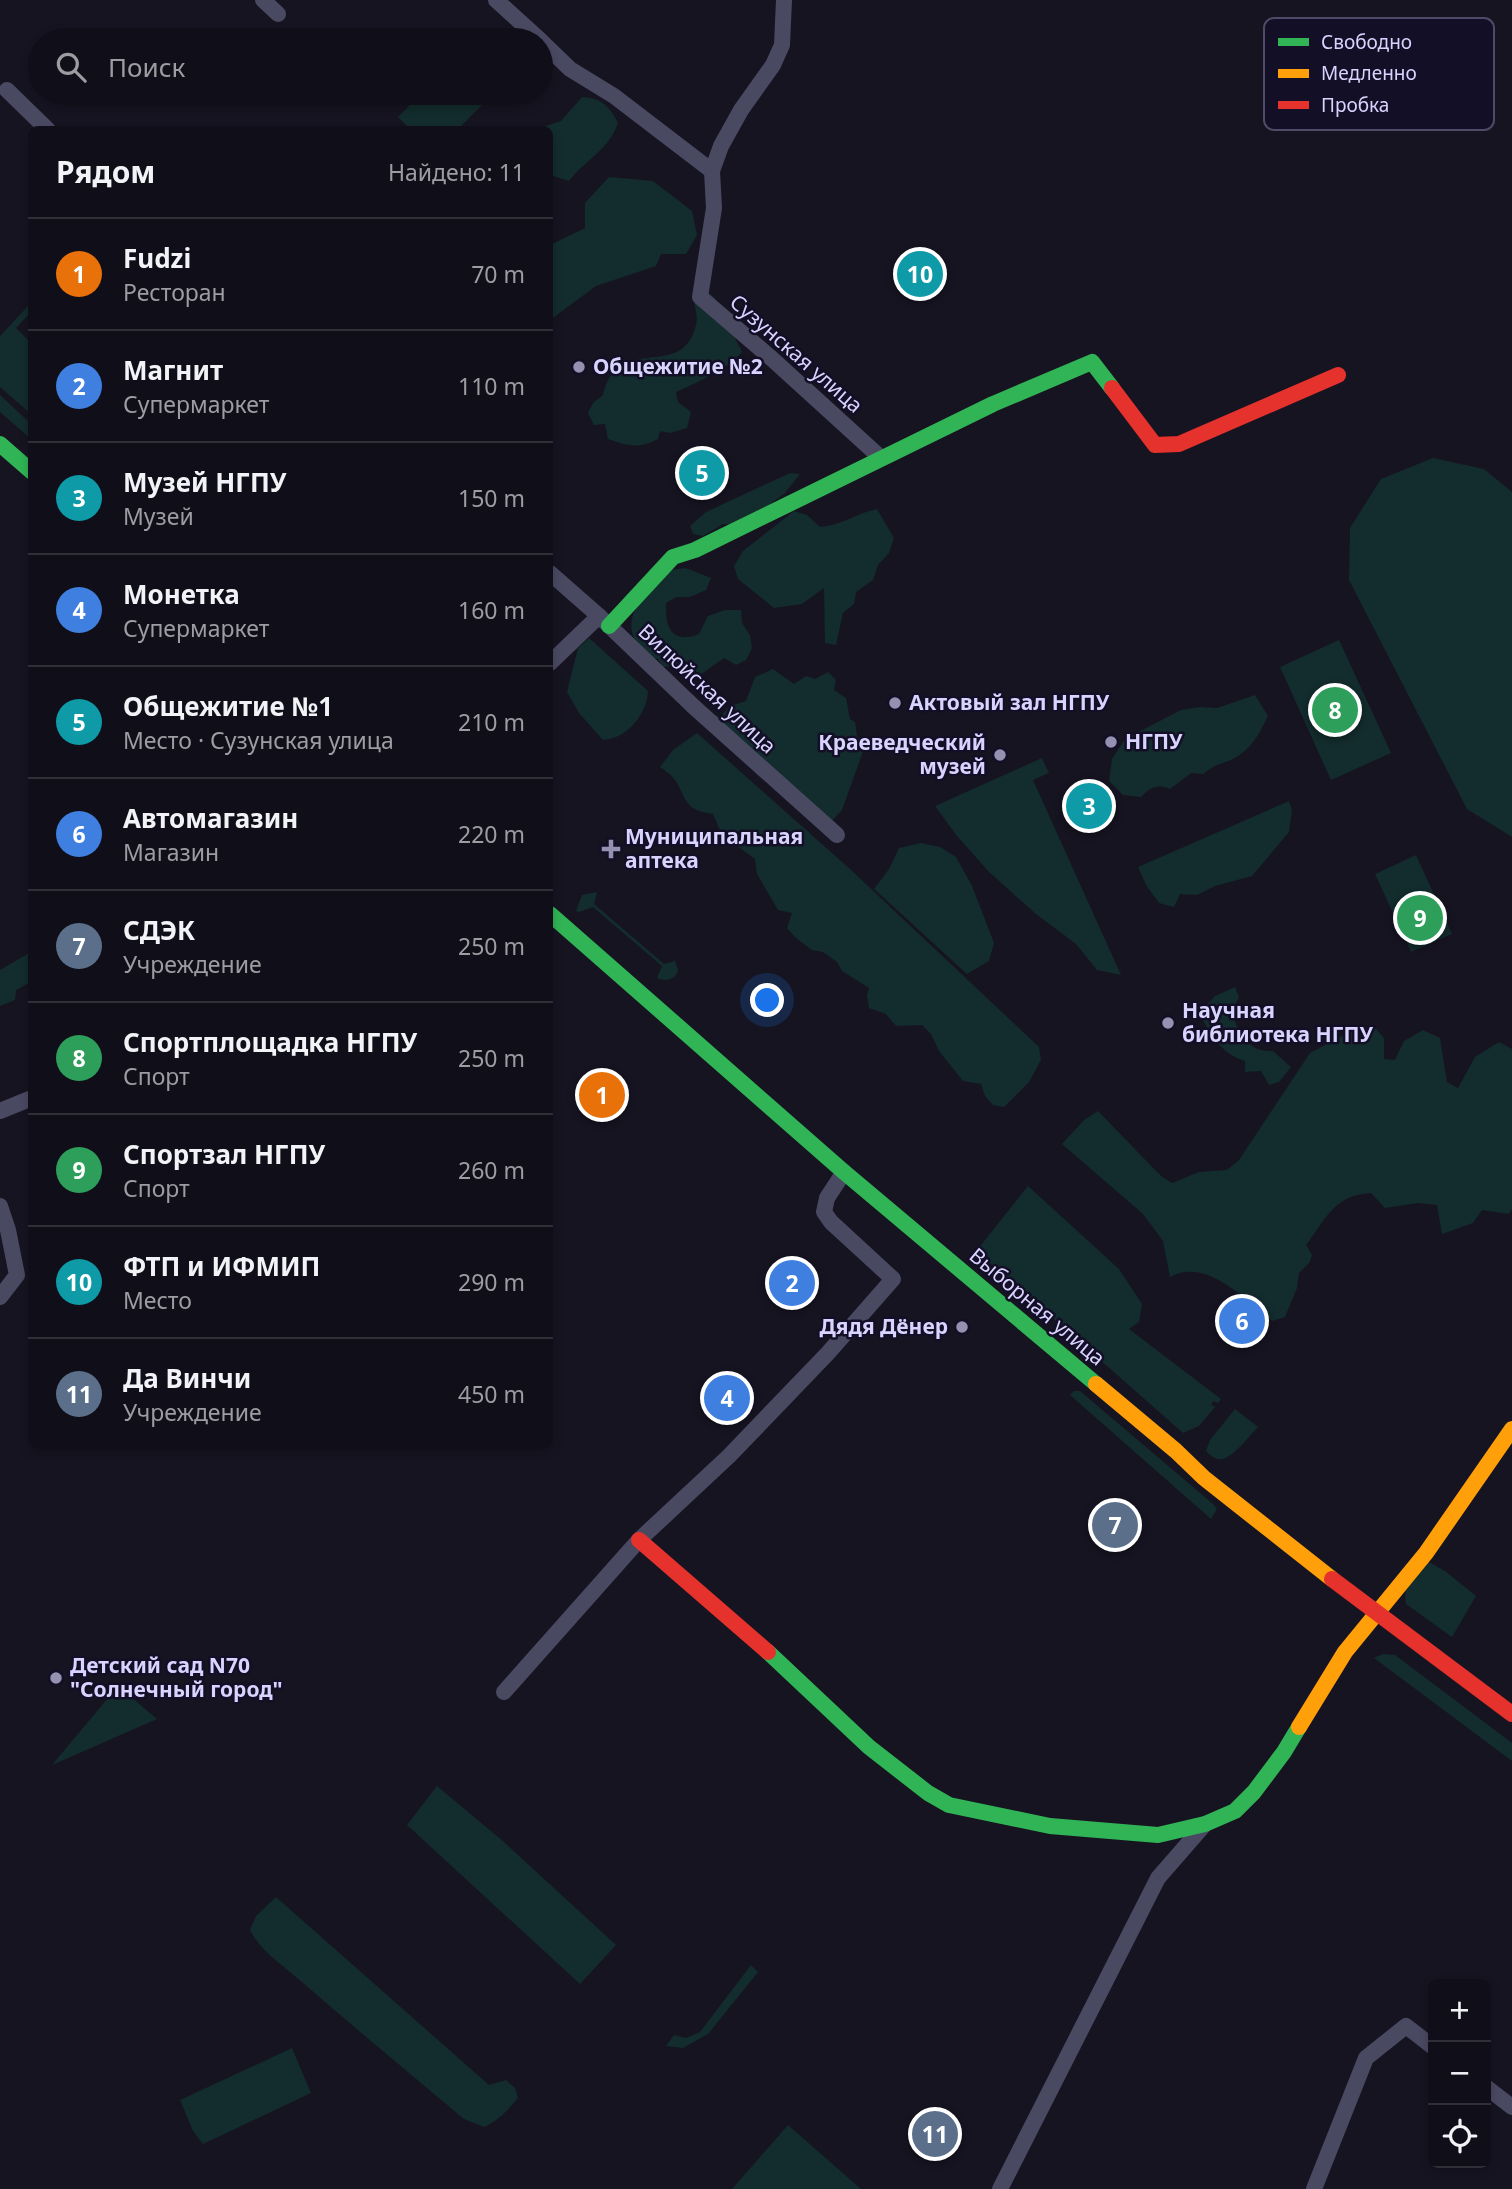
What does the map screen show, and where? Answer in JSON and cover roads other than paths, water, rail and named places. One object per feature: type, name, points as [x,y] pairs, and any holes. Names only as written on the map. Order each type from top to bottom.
[{"type":"street","points":[[263,0],[278,14]]},
{"type":"street","points":[[496,0],[526,28]]},
{"type":"street","name":"Сузунская улица","points":[[784,0],[782,45],[773,65],[741,110],[721,146],[712,171],[714,208],[699,297],[770,357],[881,458]]},
{"type":"street","points":[[553,53],[570,69],[614,96],[712,171]]},
{"type":"street","points":[[7,90],[44,126]]},
{"type":"street","points":[[553,661],[628,603],[673,557],[695,550],[993,404],[1093,362],[1155,445],[1179,444],[1338,374]]},
{"type":"street","points":[[0,443],[28,468]]},
{"type":"street","name":"Вилюйская улица","points":[[553,576],[694,708],[837,835]]},
{"type":"street","name":"Выборная улица","points":[[553,917],[844,1172],[1176,1451],[1204,1478],[1512,1714]]},
{"type":"street","points":[[0,1111],[28,1100]]},
{"type":"street","points":[[504,1692],[639,1540],[729,1455],[828,1353],[893,1279],[831,1222],[824,1212],[827,1198],[844,1172]]},
{"type":"street","points":[[0,1206],[17,1275],[0,1297]]},
{"type":"street","points":[[639,1540],[885,1760],[920,1788],[949,1805],[1050,1826],[1158,1835],[1205,1824],[1235,1811],[1254,1792],[1284,1752],[1345,1652],[1426,1553],[1512,1429]]},
{"type":"street","points":[[1000,2189],[1158,1878],[1205,1824]]},
{"type":"street","points":[[1314,2189],[1366,2058],[1406,2026],[1428,2043]]},
{"type":"street","points":[[1491,2091],[1512,2107]]},
{"type":"place","name":"ФТП и ИФМИП","points":[[920,274]]},
{"type":"place","name":"Общежитие №2","points":[[579,367]]},
{"type":"place","name":"Общежитие №1","points":[[702,473]]},
{"type":"place","name":"Актовый зал НГПУ","points":[[895,703]]},
{"type":"place","name":"Спортплощадка НГПУ","points":[[1335,710]]},
{"type":"place","name":"НГПУ","points":[[1111,742]]},
{"type":"place","name":"Краеведческий музей","points":[[1000,755]]},
{"type":"place","name":"Музей НГПУ","points":[[1089,806]]},
{"type":"place","name":"Муниципальная аптека","points":[[611,849]]},
{"type":"place","name":"Спортзал НГПУ","points":[[1420,918]]},
{"type":"place","name":"Научная библиотека НГПУ","points":[[1168,1023]]},
{"type":"place","name":"Fudzi","points":[[602,1095]]},
{"type":"place","name":"Магнит","points":[[792,1283]]},
{"type":"place","name":"Автомагазин","points":[[1242,1321]]},
{"type":"place","name":"Дядя Дёнер","points":[[962,1327]]},
{"type":"place","name":"Монетка","points":[[727,1398]]},
{"type":"place","name":"СДЭК","points":[[1115,1525]]},
{"type":"place","name":"Детский сад N70 \"Солнечный город\"","points":[[56,1678]]},
{"type":"place","name":"Да Винчи","points":[[935,2134]]}]
